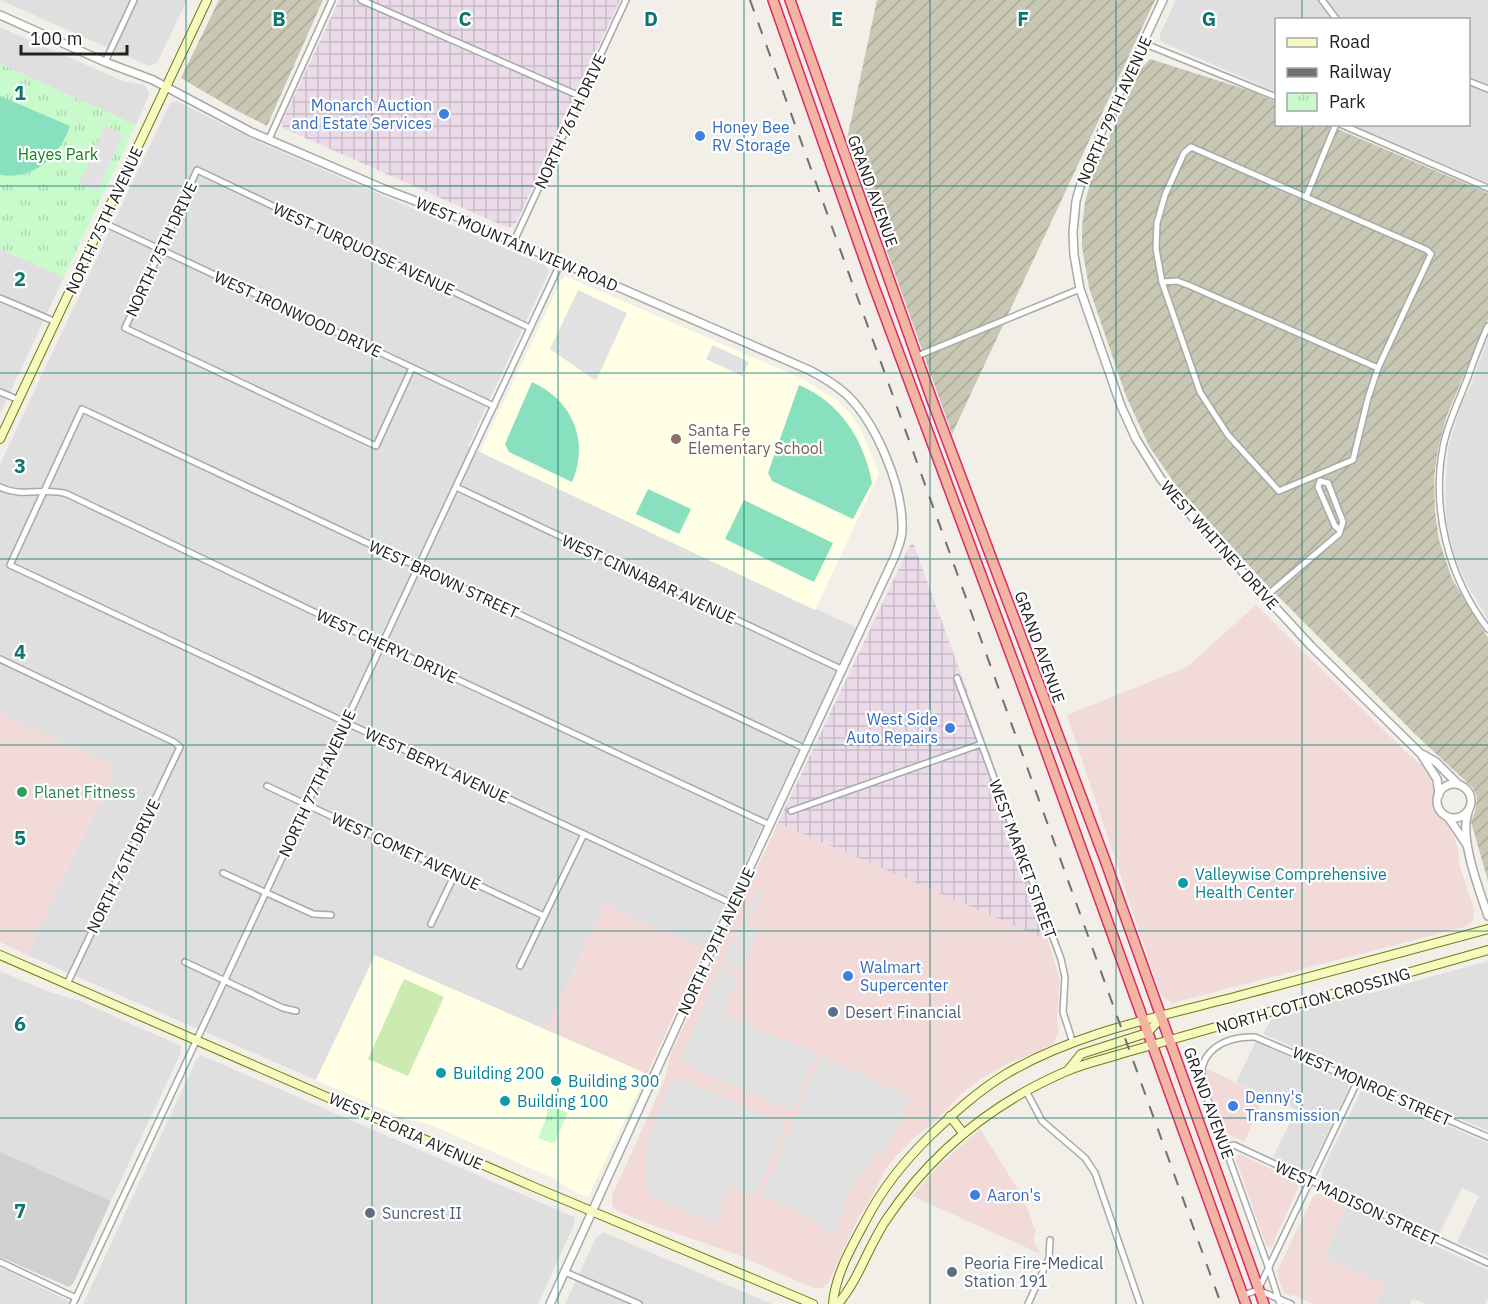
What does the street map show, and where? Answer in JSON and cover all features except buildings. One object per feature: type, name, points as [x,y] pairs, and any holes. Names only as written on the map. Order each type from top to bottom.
[{"type":"highway","name":"GRAND AVENUE","points":[[773,0],[879,301],[1029,704],[1244,1300]]},
{"type":"highway","name":"GRAND AVENUE","points":[[790,0],[916,356],[1093,828],[1264,1304]]},
{"type":"main road","name":"NORTH 75TH AVENUE","points":[[0,439],[207,0]]},
{"type":"main road","name":"NORTH COTTON CROSSING","points":[[832,1304],[834,1288],[860,1232],[882,1192],[905,1161],[950,1116],[1005,1075],[1073,1043],[1142,1022],[1488,929]]},
{"type":"main road","name":"NORTH COTTON CROSSING","points":[[838,1304],[847,1293],[880,1230],[910,1187],[935,1158],[963,1133],[1026,1091],[1068,1070],[1488,950]]},
{"type":"main road","name":"WEST PEORIA AVENUE","points":[[0,955],[593,1212],[813,1304]]},
{"type":"main road","name":"NORTH COTTON CROSSING","points":[[1068,1070],[1081,1054],[1147,1033],[1162,1017]]},
{"type":"main road","points":[[950,1116],[963,1133]]},
{"type":"street","points":[[105,62],[134,0]]},
{"type":"street","points":[[269,139],[332,0]]},
{"type":"street","points":[[361,0],[582,97]]},
{"type":"street","name":"NORTH 76TH DRIVE","points":[[514,242],[626,0]]},
{"type":"street","name":"NORTH 79TH AVENUE","points":[[1073,223],[1076,201],[1086,167],[1164,0]]},
{"type":"street","points":[[1322,0],[1336,18]]},
{"type":"street","name":"WEST MOUNTAIN VIEW ROAD","points":[[0,15],[166,87],[251,132],[384,189],[455,216],[828,380],[848,396],[865,415],[877,436],[892,475],[901,510],[901,537],[885,580]]},
{"type":"street","points":[[1143,43],[1275,97]]},
{"type":"street","points":[[1470,82],[1488,89]]},
{"type":"street","points":[[1306,197],[1337,126]]},
{"type":"street","points":[[1343,126],[1488,188]]},
{"type":"street","points":[[1191,147],[1427,250],[1431,255],[1378,368],[1353,460],[1319,478],[1280,491],[1228,435],[1200,392],[1162,282],[1156,249],[1157,223],[1165,195],[1184,153],[1191,147]]},
{"type":"street","name":"NORTH 75TH DRIVE","points":[[197,170],[125,328],[376,446],[412,368]]},
{"type":"street","name":"WEST TURQUOISE AVENUE","points":[[197,170],[530,328]]},
{"type":"street","name":"WEST IRONWOOD DRIVE","points":[[102,222],[494,406]]},
{"type":"street","name":"WEST WHITNEY DRIVE","points":[[1073,223],[1074,255],[1080,289],[1121,406],[1144,453],[1176,498],[1265,597],[1311,646],[1421,754],[1437,779],[1439,809],[1448,817],[1467,845]]},
{"type":"street","name":"NORTH 77TH AVENUE","points":[[73,1304],[561,262]]},
{"type":"street","points":[[1162,282],[1177,281],[1188,285],[1378,368]]},
{"type":"street","points":[[916,356],[1080,289]]},
{"type":"street","points":[[0,298],[56,322]]},
{"type":"street","points":[[1488,326],[1448,428],[1441,466],[1440,504],[1442,523],[1452,563],[1464,591],[1488,629]]},
{"type":"street","points":[[0,392],[19,400]]},
{"type":"street","name":"WEST BROWN STREET","points":[[44,491],[82,409],[806,749]]},
{"type":"street","points":[[1265,597],[1335,538],[1340,530],[1343,522],[1337,504],[1328,483],[1319,478]]},
{"type":"street","points":[[1319,478],[1318,487],[1335,526],[1340,530]]},
{"type":"street","name":"WEST CINNABAR AVENUE","points":[[456,487],[843,670]]},
{"type":"street","name":"WEST CHERYL DRIVE","points":[[0,488],[16,493],[56,490],[67,494],[770,825]]},
{"type":"street","name":"WEST BERYL AVENUE","points":[[44,491],[10,565],[733,904]]},
{"type":"street","name":"NORTH 79TH AVENUE","points":[[550,1304],[733,904],[885,580]]},
{"type":"street","name":"NORTH 76TH DRIVE","points":[[0,659],[174,741],[180,747],[67,984]]},
{"type":"street","name":"WEST MARKET STREET","points":[[957,678],[1061,959],[1065,977],[1063,1012],[1073,1043]]},
{"type":"street","points":[[791,811],[981,744]]},
{"type":"street","name":"WEST WHITNEY DRIVE","points":[[1421,754],[1436,762],[1468,791],[1471,801],[1465,819],[1467,845],[1488,916]]},
{"type":"street","points":[[1439,795],[1449,785],[1459,785]]},
{"type":"street","name":"WEST COMET AVENUE","points":[[267,786],[544,916]]},
{"type":"street","points":[[1448,817],[1461,817],[1468,812]]},
{"type":"street","points":[[520,966],[584,834]]},
{"type":"street","points":[[223,873],[313,914],[331,915]]},
{"type":"street","points":[[431,924],[455,874]]},
{"type":"street","points":[[185,962],[283,1008],[296,1011]]},
{"type":"street","name":"WEST MONROE STREET","points":[[1226,1147],[1203,1086],[1201,1068],[1206,1057],[1215,1047],[1241,1038],[1255,1037],[1488,1137]]},
{"type":"street","points":[[1244,1300],[1258,1290],[1269,1269],[1358,1080]]},
{"type":"street","points":[[1026,1091],[1042,1121],[1085,1158],[1095,1173],[1140,1304]]},
{"type":"street","name":"WEST MADISON STREET","points":[[1226,1147],[1234,1145],[1488,1263]]},
{"type":"street","points":[[1226,1147],[1279,1301]]},
{"type":"street","points":[[1028,1304],[1049,1258],[1050,1240]]},
{"type":"street","points":[[0,1262],[76,1298]]},
{"type":"street","points":[[565,1272],[639,1304]]},
{"type":"street","points":[[1258,1290],[1279,1301],[1291,1304]]},
{"type":"shaded area","points":[[0,0],[187,0],[157,63],[149,66]]},
{"type":"shaded area","points":[[219,0],[323,0],[267,126],[181,78]]},
{"type":"shaded area","points":[[339,0],[620,0],[516,223],[511,227],[506,227],[283,128],[282,122]]},
{"type":"shaded area","points":[[877,0],[1155,0],[952,434],[847,139]]},
{"type":"shaded area","points":[[1176,0],[1488,0],[1488,183],[1354,126],[1470,126],[1470,18],[1275,18],[1275,92],[1164,43],[1160,40],[1160,34]]},
{"type":"shaded area","points":[[0,27],[123,81],[144,85],[149,92],[148,97],[136,125],[0,64]]},
{"type":"shaded area","points":[[1150,59],[1251,91],[1275,102],[1275,126],[1330,126],[1488,193],[1488,319],[1447,415],[1438,448],[1434,477],[1439,540],[1452,579],[1488,638],[1488,881],[1471,822],[1477,797],[1473,788],[1416,735],[1265,583],[1175,484],[1149,446],[1126,396],[1089,288],[1082,247],[1082,227],[1085,202],[1094,170],[1141,69]]},
{"type":"shaded area","points":[[176,101],[261,143],[546,266],[549,272],[468,446],[857,628],[704,949],[604,904],[546,1030],[375,956],[316,1080],[27,955],[116,767],[0,713],[0,464],[167,109],[171,102]]},
{"type":"shaded area","points":[[105,125],[124,134],[97,192],[79,183]]},
{"type":"shaded area","points":[[0,249],[64,277],[0,414]]},
{"type":"shaded area","name":"Santa Fe Elementary School","points":[[565,276],[805,380],[838,401],[853,417],[861,430],[879,474],[815,610],[480,452]]},
{"type":"shaded area","points":[[578,290],[627,313],[596,381],[550,349]]},
{"type":"shaded area","points":[[1488,337],[1488,620],[1465,581],[1454,555],[1447,524],[1445,496],[1448,448],[1460,407],[1472,383]]},
{"type":"shaded area","points":[[713,345],[749,362],[742,376],[706,359]]},
{"type":"shaded area","points":[[911,543],[914,545],[1056,935],[1045,939],[778,823]]},
{"type":"shaded area","points":[[1256,605],[1409,755],[1429,771],[1443,819],[1457,845],[1460,867],[1474,909],[1474,917],[1471,923],[1464,927],[1172,1003],[1163,997],[1158,987],[1067,715],[1187,667]]},
{"type":"shaded area","points":[[0,713],[116,767],[27,955],[0,942]]},
{"type":"shaded area","points":[[778,823],[1047,938],[1060,980],[1057,1019],[1059,1030],[1054,1043],[982,1078],[961,1094],[938,1119],[897,1155],[885,1170],[859,1217],[828,1283],[816,1289],[738,1255],[617,1211],[612,1205],[612,1196],[664,1081],[671,1053]]},
{"type":"shaded area","points":[[758,889],[765,892],[746,925],[759,930],[741,972],[722,965]]},
{"type":"shaded area","points":[[604,904],[704,949],[647,1074],[546,1030]]},
{"type":"shaded area","points":[[375,955],[647,1074],[589,1195],[576,1193],[555,1179],[431,1125],[406,1119],[316,1080]]},
{"type":"shaded area","points":[[1488,961],[1488,1131],[1263,1034],[1271,1020],[1363,993],[1372,993]]},
{"type":"shaded area","points":[[718,969],[739,977],[724,1014],[817,1054],[792,1111],[680,1062]]},
{"type":"shaded area","points":[[0,971],[47,991],[80,1001],[181,1046],[180,1055],[111,1201],[0,1152]]},
{"type":"shaded area","points":[[1256,1041],[1348,1083],[1348,1090],[1311,1168],[1306,1172],[1273,1157],[1296,1110],[1236,1082]]},
{"type":"shaded area","name":"Suncrest II","points":[[201,1055],[574,1217],[573,1227],[538,1304],[83,1304],[196,1060]]},
{"type":"shaded area","points":[[821,1056],[897,1091],[910,1100],[885,1155],[875,1151],[867,1168],[855,1179],[833,1234],[824,1233],[820,1223],[761,1196]]},
{"type":"shaded area","points":[[1205,1068],[1265,1096],[1244,1142],[1227,1134],[1222,1128],[1205,1080]]},
{"type":"shaded area","points":[[673,1079],[689,1082],[786,1125],[755,1197],[731,1186],[713,1224],[651,1196],[646,1189],[645,1145]]},
{"type":"shaded area","points":[[1362,1089],[1488,1143],[1488,1256],[1457,1242],[1479,1196],[1462,1188],[1439,1234],[1323,1180],[1321,1173]]},
{"type":"shaded area","points":[[980,1129],[1023,1197],[1036,1232],[1035,1245],[1043,1255],[912,1196],[937,1167]]},
{"type":"shaded area","points":[[0,1152],[111,1201],[73,1284],[69,1287],[0,1257]]},
{"type":"shaded area","points":[[1240,1154],[1299,1185],[1271,1248],[1266,1245],[1236,1160],[1237,1155]]},
{"type":"shaded area","points":[[1318,1193],[1347,1206],[1324,1257],[1384,1285],[1376,1304],[1313,1304],[1283,1292],[1277,1271],[1313,1197]]},
{"type":"shaded area","points":[[1347,1206],[1488,1270],[1488,1297],[1485,1304],[1425,1304],[1413,1299],[1410,1304],[1376,1304],[1384,1285],[1324,1257]]},
{"type":"shaded area","points":[[603,1232],[772,1304],[565,1304],[596,1238]]},
{"type":"shaded area","points":[[0,1268],[8,1271],[75,1304],[0,1304]]},
{"type":"green space","name":"Hayes Park","points":[[0,64],[136,125],[64,277],[0,249]]},
{"type":"green space","points":[[0,96],[70,126],[52,156],[44,164],[24,174],[0,175]]},
{"type":"green space","points":[[532,382],[558,399],[574,423],[579,452],[572,482],[509,452],[505,444]]},
{"type":"green space","points":[[799,385],[827,401],[838,412],[848,424],[863,452],[872,483],[853,519],[772,481],[768,473]]},
{"type":"green space","points":[[648,489],[691,509],[679,534],[636,514]]},
{"type":"green space","points":[[744,500],[833,543],[814,582],[725,539]]},
{"type":"green space","points":[[404,979],[444,997],[408,1076],[368,1059]]},
{"type":"green space","points":[[549,1105],[568,1113],[555,1142],[551,1143],[538,1138],[548,1114],[546,1113]]},
{"type":"railway","points":[[750,0],[1221,1304]]},
{"type":"place","name":"Monarch Auction and Estate Services","points":[[444,114]]},
{"type":"place","name":"Honey Bee RV Storage","points":[[700,136]]},
{"type":"place","name":"Santa Fe Elementary School","points":[[676,439]]},
{"type":"place","name":"West Side Auto Repairs","points":[[950,728]]},
{"type":"place","name":"Planet Fitness","points":[[22,792]]},
{"type":"place","name":"Valleywise Comprehensive Health Center","points":[[1183,883]]},
{"type":"place","name":"Walmart Supercenter","points":[[848,976]]},
{"type":"place","name":"Desert Financial","points":[[833,1012]]},
{"type":"place","name":"Building 200","points":[[441,1073]]},
{"type":"place","name":"Building 300","points":[[556,1081]]},
{"type":"place","name":"Building 100","points":[[505,1101]]},
{"type":"place","name":"Denny's Transmission","points":[[1233,1106]]},
{"type":"place","name":"Aaron's","points":[[975,1195]]},
{"type":"place","name":"Suncrest II","points":[[370,1213]]},
{"type":"place","name":"Peoria Fire-Medical Station 191","points":[[952,1272]]}]
